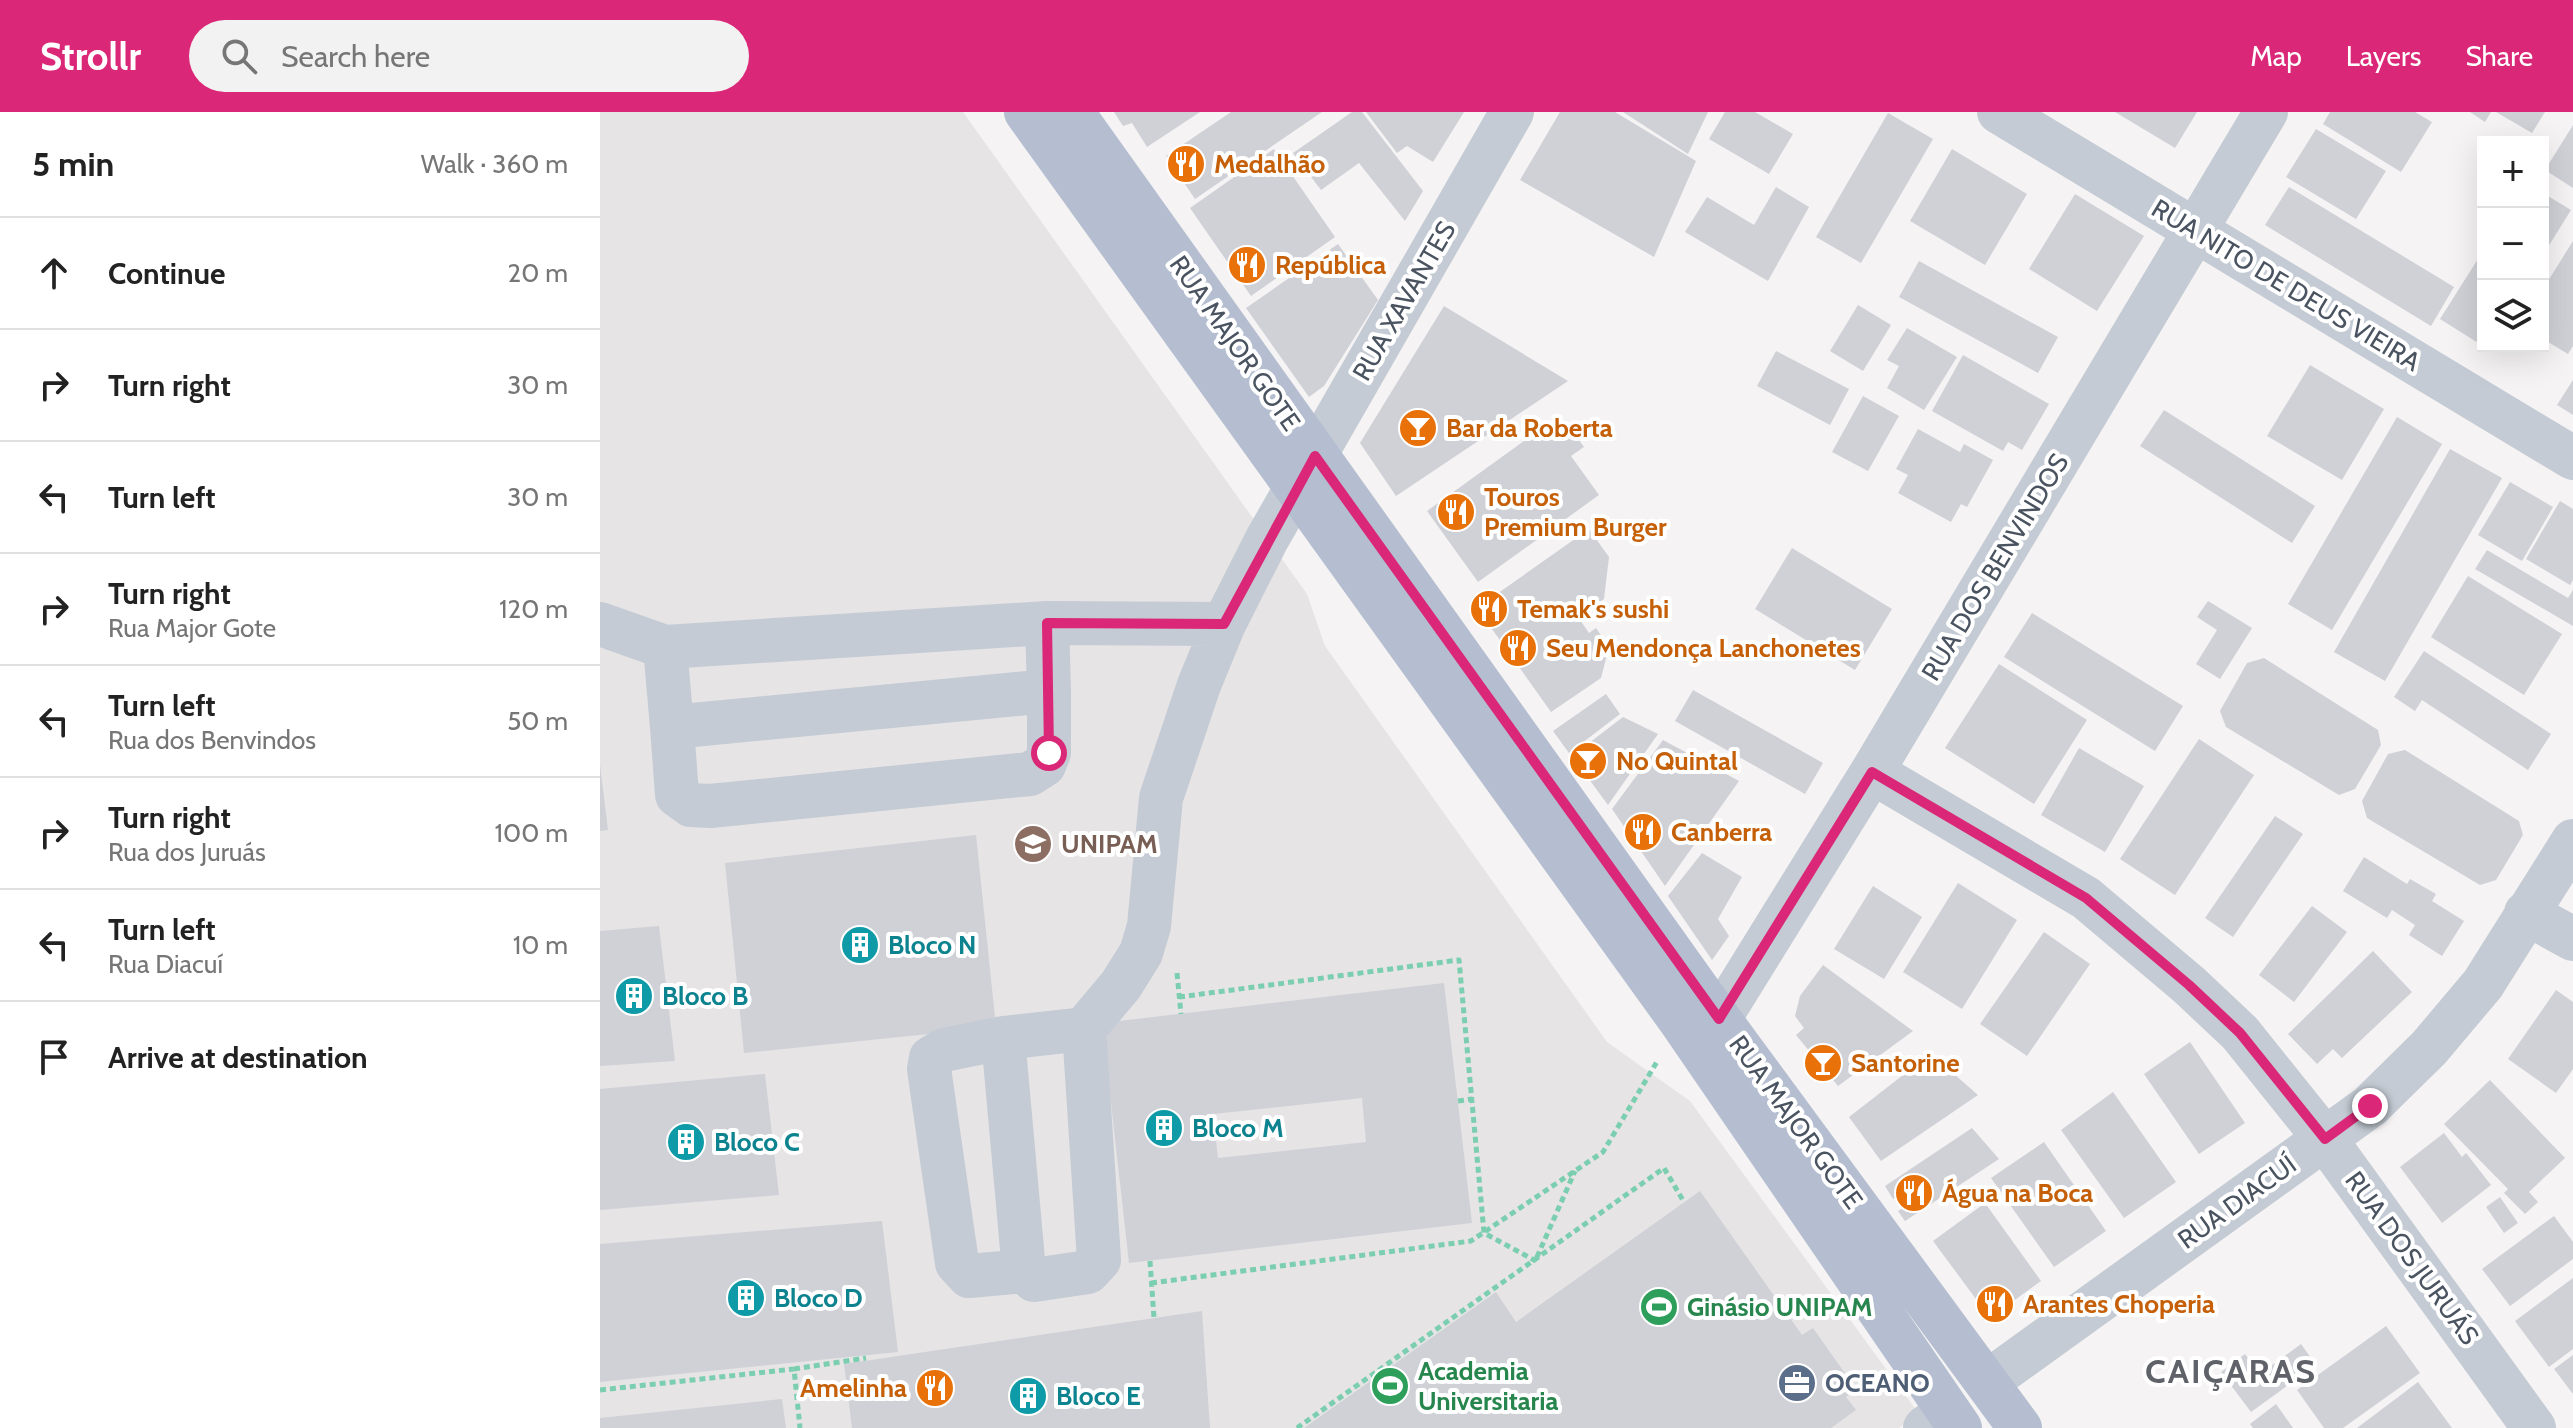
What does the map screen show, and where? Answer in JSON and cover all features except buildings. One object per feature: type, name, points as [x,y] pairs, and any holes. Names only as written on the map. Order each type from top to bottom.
[{"type":"main road","name":"RUA MAJOR GOTE","points":[[1026,112],[1305,473],[1701,1021],[1987,1382],[2020,1428]]},
{"type":"main road","name":"RUA MAJOR GOTE","points":[[1072,112],[1305,473]]},
{"type":"main road","name":"RUA MAJOR GOTE","points":[[1701,1021],[1944,1422]]},
{"type":"street","name":"RUA XAVANTES","points":[[1084,1029],[1121,985],[1141,953],[1149,926],[1161,798],[1199,685],[1224,624],[1305,473],[1512,112]]},
{"type":"street","name":"RUA NITO DE DEUS VIEIRA","points":[[1999,112],[2573,458]]},
{"type":"street","name":"RUA DOS BENVINDOS","points":[[1701,1021],[1872,772],[2266,112]]},
{"type":"street","points":[[600,624],[665,647],[1047,623],[1224,624]]},
{"type":"street","points":[[665,647],[677,795],[691,805],[710,806],[1030,774],[1044,765],[1049,753],[1047,623]]},
{"type":"street","points":[[672,727],[1049,691]]},
{"type":"street","name":"RUA DOS JURUÁS","points":[[1872,772],[2086,898],[2189,985],[2240,1033],[2325,1139],[2534,1428]]},
{"type":"street","name":"RUA DIACUÍ","points":[[1987,1382],[2370,1106],[2429,1048],[2483,984],[2573,841]]},
{"type":"street","points":[[2526,913],[2573,939]]},
{"type":"street","points":[[1084,1029],[1099,1260],[1088,1272],[1039,1281],[1024,1271],[969,1276],[957,1263],[929,1069],[931,1058],[944,1050],[1003,1038],[1084,1029]]},
{"type":"street","points":[[1003,1038],[1024,1271]]},
{"type":"path","points":[[1179,997],[1459,960],[1484,1233]]},
{"type":"path","points":[[1151,1283],[1471,1241],[1603,1152],[1701,1021]]},
{"type":"path","points":[[1458,1101],[1472,1099]]},
{"type":"path","points":[[1297,1428],[1664,1168],[1684,1202]]},
{"type":"path","points":[[1536,1261],[1576,1170]]},
{"type":"path","points":[[1484,1233],[1536,1261]]},
{"type":"path","points":[[1150,1261],[1154,1318]]},
{"type":"path","points":[[600,1390],[866,1358]]},
{"type":"path","points":[[794,1369],[800,1428]]},
{"type":"shaded area","name":"UNIPAM","points":[[600,112],[963,112],[1307,594],[1325,646],[1607,1042],[1690,1101],[1919,1414],[1899,1428],[600,1428]]},
{"type":"place","name":"Medalhão","points":[[1186,164]]},
{"type":"place","name":"República","points":[[1247,265]]},
{"type":"place","name":"Bar da Roberta","points":[[1418,428]]},
{"type":"place","name":"Touros Premium Burger","points":[[1456,512]]},
{"type":"place","name":"Temak's sushi","points":[[1489,609]]},
{"type":"place","name":"Seu Mendonça Lanchonetes","points":[[1518,648]]},
{"type":"place","name":"No Quintal","points":[[1588,761]]},
{"type":"place","name":"Canberra","points":[[1643,832]]},
{"type":"place","name":"UNIPAM","points":[[1033,844]]},
{"type":"place","name":"Bloco N","points":[[860,945]]},
{"type":"place","name":"Bloco B","points":[[634,996]]},
{"type":"place","name":"Santorine","points":[[1823,1063]]},
{"type":"place","name":"Bloco M","points":[[1164,1128]]},
{"type":"place","name":"Bloco C","points":[[686,1142]]},
{"type":"place","name":"Água na Boca","points":[[1914,1193]]},
{"type":"place","name":"Bloco D","points":[[746,1298]]},
{"type":"place","name":"Arantes Choperia","points":[[1995,1304]]},
{"type":"place","name":"Ginásio UNIPAM","points":[[1659,1307]]},
{"type":"place","name":"OCEANO","points":[[1797,1383]]},
{"type":"place","name":"Academia Universitaria","points":[[1390,1386]]},
{"type":"place","name":"Amelinha","points":[[935,1388]]},
{"type":"place","name":"Bloco E","points":[[1028,1396]]},
{"type":"district","name":"CAIÇARAS","points":[[2231,1371]]},
{"type":"route","points":[[1049,753],[1047,623],[1224,624],[1267,539],[1315,456],[1719,1019],[1872,772],[2086,898],[2189,985],[2240,1033],[2325,1139],[2370,1106]]}]
